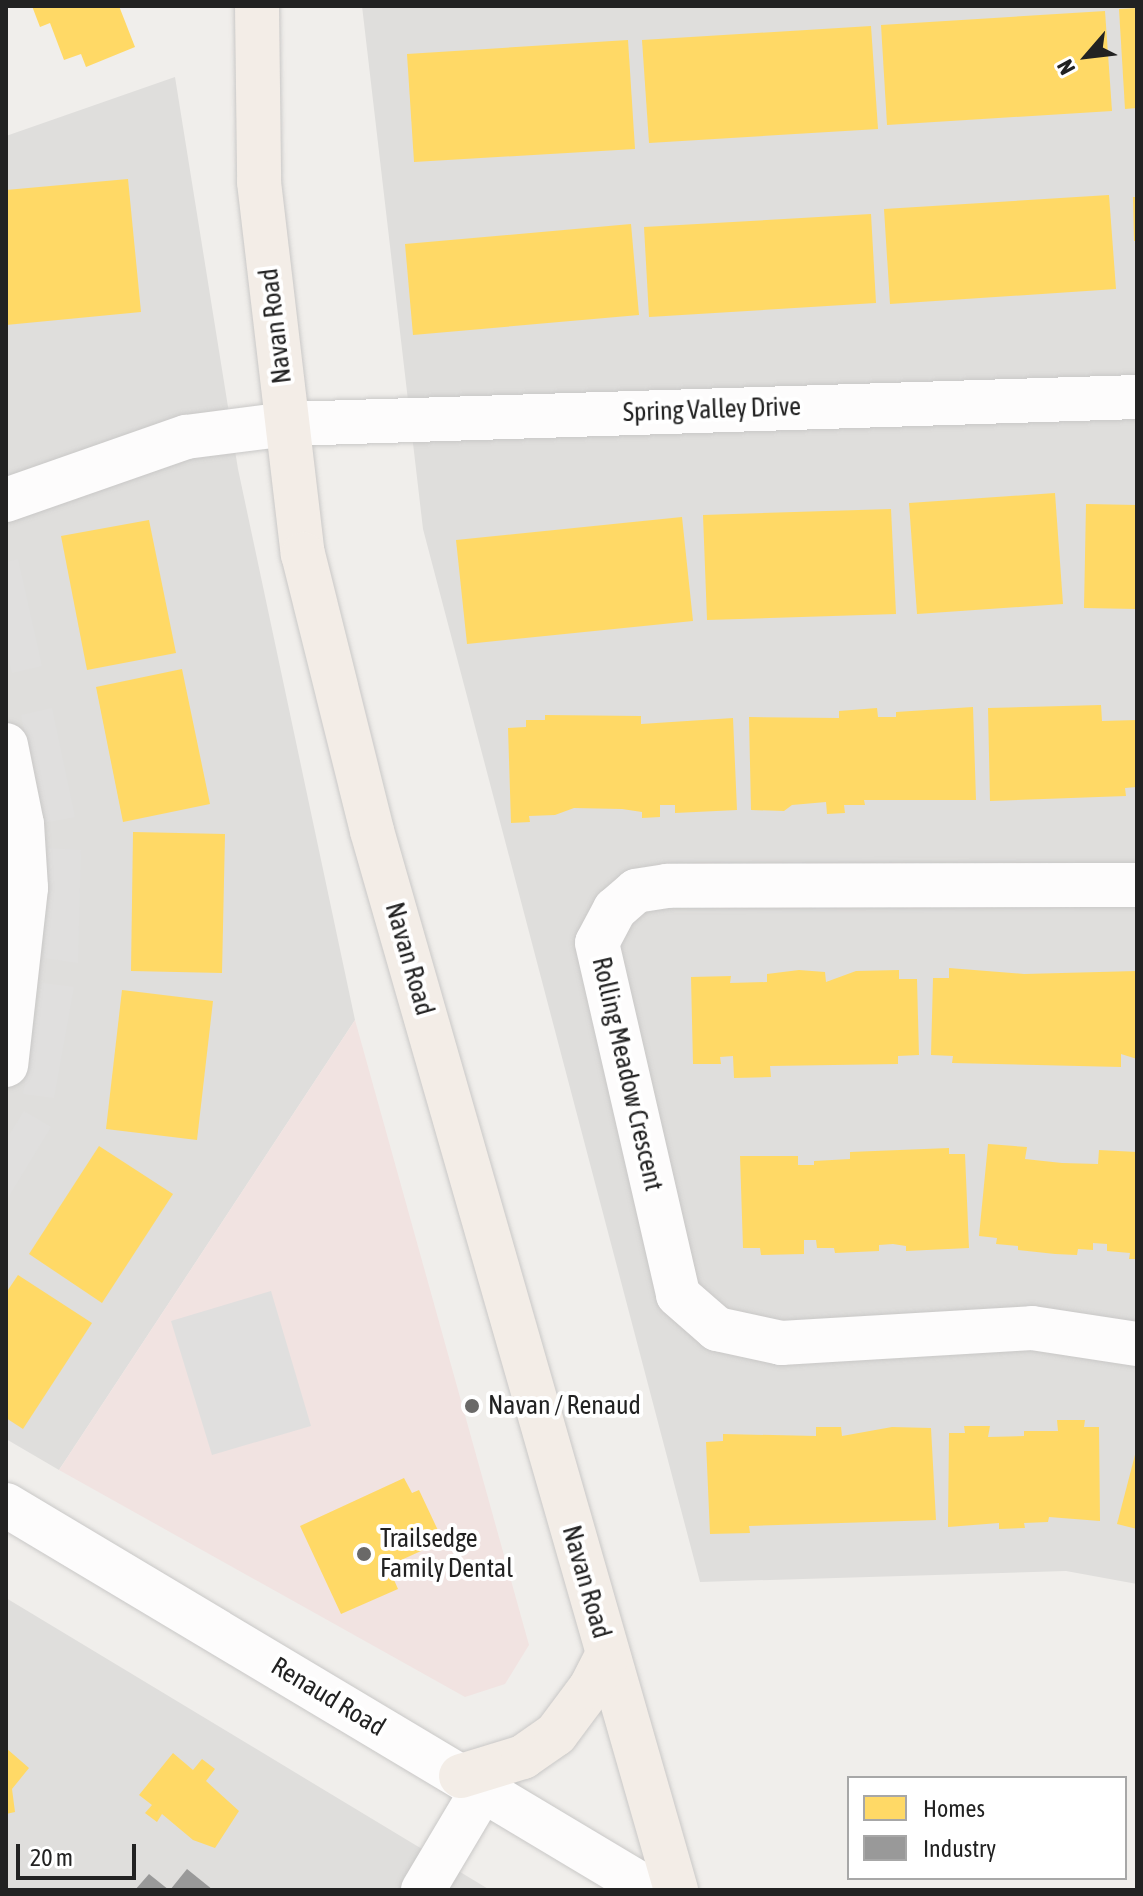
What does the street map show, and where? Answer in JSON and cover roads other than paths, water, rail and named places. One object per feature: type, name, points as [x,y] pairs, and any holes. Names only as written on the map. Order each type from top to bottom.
[{"type":"main road","name":"Navan Road","points":[[257,6],[259,182],[303,554],[372,831],[676,1890]]},
{"type":"main road","points":[[472,1782],[523,1757],[556,1734],[591,1687],[607,1655]]},
{"type":"street","name":"Spring Valley Drive","points":[[6,500],[186,437],[288,424],[1137,397]]},
{"type":"street","points":[[6,745],[22,824],[26,888],[6,1065]]},
{"type":"street","name":"Rolling Meadow Crescent","points":[[1137,885],[667,886],[636,891],[626,900],[597,943],[678,1295],[717,1329],[781,1343],[1032,1328],[1137,1344]]},
{"type":"street","name":"Renaud Road","points":[[6,1505],[650,1890]]},
{"type":"street","points":[[423,1890],[472,1782]]},
{"type":"place","name":"Navan / Renaud","points":[[472,1406]]},
{"type":"place","name":"Trailsedge Family Dental","points":[[364,1554]]}]
